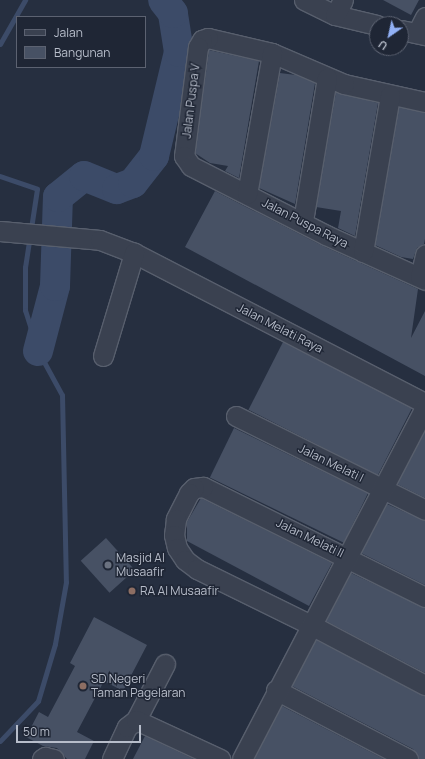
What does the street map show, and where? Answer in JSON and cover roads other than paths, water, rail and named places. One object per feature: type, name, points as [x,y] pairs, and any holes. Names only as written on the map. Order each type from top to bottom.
[{"type":"street","points":[[304,0],[339,7],[369,20]]},
{"type":"street","name":"Jalan Puspa V","points":[[187,162],[184,156],[198,47],[202,40],[208,38],[272,53]]},
{"type":"street","points":[[247,194],[272,53],[327,78],[390,95],[425,102]]},
{"type":"street","points":[[303,221],[327,78]]},
{"type":"street","points":[[363,252],[390,95]]},
{"type":"street","name":"Jalan Puspa Raya","points":[[187,162],[363,252],[423,279]]},
{"type":"street","name":"Jalan Melati Raya","points":[[0,231],[100,240],[134,253],[425,403]]},
{"type":"street","points":[[103,356],[134,253]]},
{"type":"street","points":[[423,279],[425,255]]},
{"type":"street","points":[[242,759],[276,690],[425,407]]},
{"type":"street","name":"Jalan Melati I","points":[[236,416],[425,510]]},
{"type":"street","name":"Jalan Melati II","points":[[311,624],[228,585],[185,560],[177,548],[174,535],[176,519],[194,488],[198,486],[210,490],[346,556],[425,597]]},
{"type":"street","points":[[311,624],[425,685]]},
{"type":"street","points":[[112,759],[127,727],[136,720],[165,664]]},
{"type":"street","points":[[276,690],[408,759]]},
{"type":"street","points":[[136,720],[220,759]]},
{"type":"street","points":[[42,759],[45,757],[54,759]]},
{"type":"waterway","points":[[0,44],[25,0]]},
{"type":"waterway","points":[[38,351],[55,286],[58,197],[84,176],[117,189],[133,183],[154,156],[179,52],[173,13],[163,0]]},
{"type":"waterway","points":[[0,176],[37,189],[25,267],[25,310],[38,351],[62,395],[66,582],[55,644],[38,701],[0,741]]},
{"type":"place","name":"Masjid Al Musaafir","points":[[108,565]]},
{"type":"place","name":"RA Al Musaafir","points":[[132,591]]},
{"type":"place","name":"SD Negeri Taman Pagelaran","points":[[83,686]]}]
